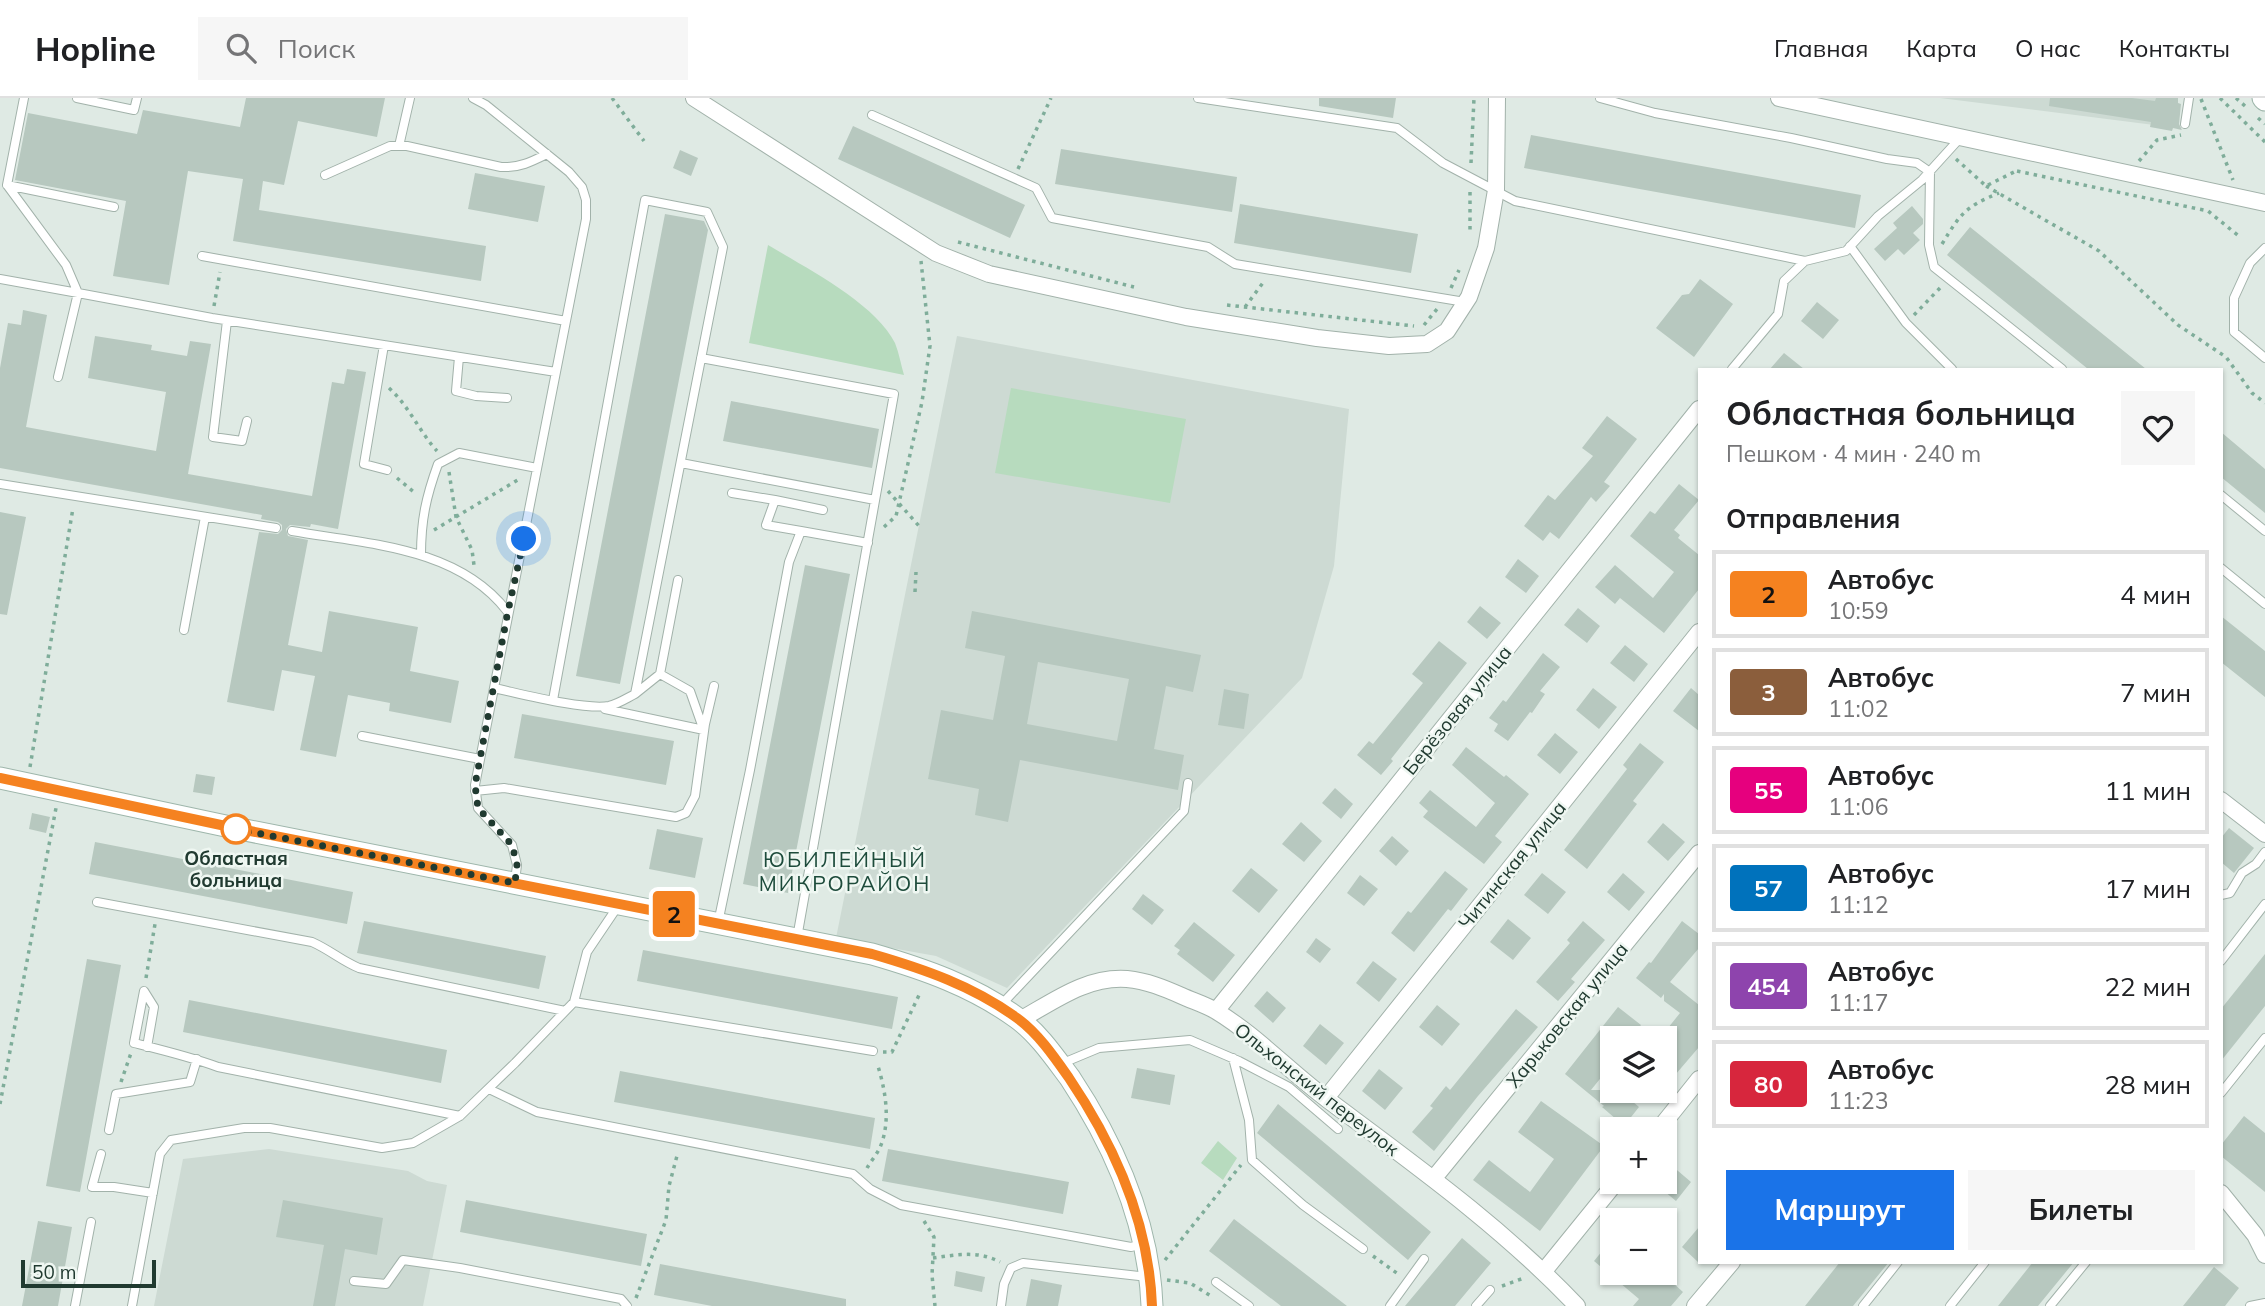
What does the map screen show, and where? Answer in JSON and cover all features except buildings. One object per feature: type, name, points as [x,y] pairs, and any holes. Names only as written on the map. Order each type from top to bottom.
[{"type":"street","points":[[694,98],[936,253],[989,274],[1199,319],[1317,338],[1389,346],[1427,344],[1447,331],[1465,302],[1486,248],[1496,190],[1497,98]]},
{"type":"street","points":[[1779,98],[2265,203]]},
{"type":"street","name":"Берёзовая улица","points":[[1216,1011],[1698,410]]},
{"type":"street","name":"Читинская улица","points":[[1326,1098],[1698,633]]},
{"type":"street","points":[[0,778],[872,954],[931,971],[979,993],[1020,1020],[1060,1065],[1090,1109],[1123,1174],[1144,1244],[1151,1278],[1152,1306]]},
{"type":"street","points":[[2223,802],[2265,834]]},
{"type":"street","name":"Харьковская улица","points":[[1434,1178],[1698,854]]},
{"type":"street","name":"Ольхонский переулок","points":[[1020,1020],[1073,990],[1099,980],[1126,979],[1156,984],[1216,1011],[1326,1098],[1434,1178],[1544,1271],[1577,1306]]},
{"type":"street","points":[[1669,1117],[1698,1080]]},
{"type":"street","points":[[1544,1271],[1606,1194]]},
{"type":"street","points":[[2223,1195],[2255,1235],[2265,1255]]},
{"type":"street","points":[[1695,1306],[1730,1264]]},
{"type":"lane","points":[[24,98],[7,185],[66,265],[78,293],[58,377]]},
{"type":"lane","points":[[77,98],[134,110],[137,98]]},
{"type":"lane","points":[[399,146],[410,98]]},
{"type":"lane","points":[[473,98],[486,105],[569,172],[582,187],[586,200],[586,219],[475,791],[478,808],[512,845],[517,864],[515,883]]},
{"type":"lane","points":[[1198,98],[1397,128],[1443,163],[1515,201],[1805,261],[1846,251],[1878,216],[1930,172],[1961,137]]},
{"type":"lane","points":[[1600,98],[1655,113],[1917,163],[1930,172]]},
{"type":"lane","points":[[2185,124],[2189,98]]},
{"type":"lane","points":[[872,115],[1036,188],[1052,218],[1208,247],[1235,264],[1465,302]]},
{"type":"lane","points":[[325,175],[390,146],[513,168],[547,154]]},
{"type":"lane","points":[[1930,172],[1929,246],[1934,267],[2061,368]]},
{"type":"lane","points":[[7,185],[114,207]]},
{"type":"lane","points":[[553,699],[645,200],[707,212],[723,247],[635,694]]},
{"type":"lane","points":[[1850,246],[1906,323],[1951,368]]},
{"type":"lane","points":[[2265,248],[2250,263],[2234,298],[2235,332],[2265,358]]},
{"type":"lane","points":[[202,256],[566,321]]},
{"type":"lane","points":[[1733,368],[1778,314],[1784,281],[1805,261]]},
{"type":"lane","points":[[0,279],[227,321],[556,372]]},
{"type":"lane","points":[[227,321],[212,437],[242,440],[247,421]]},
{"type":"lane","points":[[384,345],[364,464],[387,470]]},
{"type":"lane","points":[[459,357],[456,391],[476,396],[507,398]]},
{"type":"lane","points":[[701,358],[894,394],[797,939]]},
{"type":"lane","points":[[421,555],[424,507],[438,464],[459,453],[537,468]]},
{"type":"lane","points":[[681,463],[875,500]]},
{"type":"lane","points":[[0,484],[276,528]]},
{"type":"lane","points":[[732,493],[823,510]]},
{"type":"lane","points":[[2223,497],[2265,530]]},
{"type":"lane","points":[[775,500],[766,525],[868,543]]},
{"type":"lane","points":[[184,630],[205,517]]},
{"type":"lane","points":[[292,531],[439,560],[494,593],[508,611]]},
{"type":"lane","points":[[718,923],[750,770],[786,574],[801,531]]},
{"type":"lane","points":[[2223,568],[2265,604]]},
{"type":"lane","points":[[596,707],[612,706],[635,694],[660,674],[678,580]]},
{"type":"lane","points":[[660,674],[690,691],[704,730]]},
{"type":"lane","points":[[475,791],[504,788],[676,817],[686,813],[695,796],[704,730],[714,687]]},
{"type":"lane","points":[[494,688],[704,730]]},
{"type":"lane","points":[[362,736],[480,759]]},
{"type":"lane","points":[[999,1006],[1184,811],[1188,783]]},
{"type":"lane","points":[[2223,895],[2230,893],[2242,873],[2256,864],[2265,852]]},
{"type":"lane","points":[[97,902],[312,942],[330,950],[343,962],[359,968],[565,1012]]},
{"type":"lane","points":[[132,1306],[160,1154],[171,1140],[244,1128],[270,1128],[382,1148],[413,1143],[460,1116],[574,1002],[587,952],[620,903]]},
{"type":"lane","points":[[2223,958],[2265,904]]},
{"type":"lane","points":[[144,991],[134,1043],[218,1067],[460,1116]]},
{"type":"lane","points":[[144,991],[154,1007],[147,1046]]},
{"type":"lane","points":[[574,1002],[873,1051]]},
{"type":"lane","points":[[2223,1090],[2265,1038]]},
{"type":"lane","points":[[1060,1065],[1099,1048],[1190,1040],[1233,1058],[1289,1087],[1338,1129]]},
{"type":"lane","points":[[1233,1058],[1249,1120],[1252,1160],[1293,1196],[1363,1249]]},
{"type":"lane","points":[[109,1130],[116,1094],[190,1082],[197,1059]]},
{"type":"lane","points":[[489,1088],[537,1112],[853,1174],[870,1189],[901,1205],[1130,1247],[1144,1244]]},
{"type":"lane","points":[[100,1154],[92,1187],[114,1187],[153,1193]]},
{"type":"lane","points":[[75,1306],[92,1222]]},
{"type":"lane","points":[[1390,1306],[1424,1259]]},
{"type":"lane","points":[[354,1281],[386,1284],[403,1260],[460,1268],[621,1299],[627,1306]]},
{"type":"lane","points":[[1001,1306],[1003,1284],[1010,1268],[1023,1263],[1151,1278]]},
{"type":"lane","points":[[1863,1306],[1896,1264]]},
{"type":"lane","points":[[1950,1306],[1983,1264]]},
{"type":"lane","points":[[2050,1306],[2084,1264]]},
{"type":"lane","points":[[1216,1282],[1249,1306]]},
{"type":"lane","points":[[1476,1306],[1490,1290]]},
{"type":"lane","points":[[2250,1306],[2265,1303]]},
{"type":"path","points":[[612,98],[644,141]]},
{"type":"path","points":[[1013,178],[1051,98]]},
{"type":"path","points":[[1470,244],[1474,98]]},
{"type":"path","points":[[2201,98],[2241,198]]},
{"type":"path","points":[[2220,98],[2265,142]]},
{"type":"path","points":[[2127,173],[2157,140],[2182,135],[2185,124]]},
{"type":"path","points":[[1948,152],[1986,186],[2099,251],[2178,325],[2226,357],[2252,393],[2265,403]]},
{"type":"path","points":[[1986,186],[2049,156]]},
{"type":"path","points":[[2017,171],[2208,211],[2240,237]]},
{"type":"path","points":[[1932,260],[1972,204],[1998,193]]},
{"type":"path","points":[[957,242],[1135,287]]},
{"type":"path","points":[[868,543],[896,516],[922,402],[930,346],[921,264],[923,245]]},
{"type":"path","points":[[212,318],[223,259]]},
{"type":"path","points":[[1223,304],[1422,327],[1446,299],[1461,266]]},
{"type":"path","points":[[1245,307],[1273,270]]},
{"type":"path","points":[[1906,323],[1949,279]]},
{"type":"path","points":[[421,538],[537,468]]},
{"type":"path","points":[[387,470],[415,493],[424,507]]},
{"type":"path","points":[[878,482],[919,526]]},
{"type":"path","points":[[27,785],[75,496]]},
{"type":"path","points":[[915,592],[916,572]]},
{"type":"path","points":[[0,1104],[3,1076],[59,792]]},
{"type":"path","points":[[144,991],[156,913]]},
{"type":"path","points":[[860,1180],[881,1144],[886,1115],[884,1083],[873,1051],[892,1052],[920,993]]},
{"type":"path","points":[[116,1094],[134,1043]]},
{"type":"path","points":[[634,1300],[639,1294],[666,1220],[669,1186],[681,1140]]},
{"type":"path","points":[[1151,1278],[1251,1152]]},
{"type":"path","points":[[915,1207],[934,1237],[935,1306]]},
{"type":"path","points":[[1363,1249],[1408,1281]]},
{"type":"path","points":[[933,1258],[966,1253],[990,1257],[1010,1268]]},
{"type":"path","points":[[1490,1290],[1544,1271]]},
{"type":"path","points":[[1151,1278],[1190,1283],[1220,1301]]},
{"type":"shaded area","points":[[1940,98],[2169,98],[2162,126]]},
{"type":"shaded area","points":[[957,336],[1349,409],[1334,566],[1302,678],[1007,988],[936,956],[836,938]]},
{"type":"shaded area","points":[[269,1149],[408,1171],[427,1181],[447,1185],[423,1306],[154,1306],[183,1159]]},
{"type":"green space","points":[[768,245],[820,276],[872,314],[895,343],[904,375],[749,343]]},
{"type":"green space","points":[[1011,388],[1186,419],[1170,503],[995,473]]},
{"type":"green space","points":[[1218,1141],[1237,1158],[1223,1180],[1201,1163]]},
{"type":"bus line","name":"2","points":[[0,778],[235,828],[872,954],[931,971],[979,993],[1020,1020],[1056,1058],[1090,1109],[1123,1174],[1142,1233],[1151,1278],[1152,1306]]},
{"type":"place","name":"Областная больница","points":[[236,829]]},
{"type":"district","name":"ЮБИЛЕЙНЫЙ МИКРОРАЙОН","points":[[845,872]]},
{"type":"route","points":[[236,829],[515,883],[517,864],[512,845],[478,808],[475,785],[524,539]]}]
